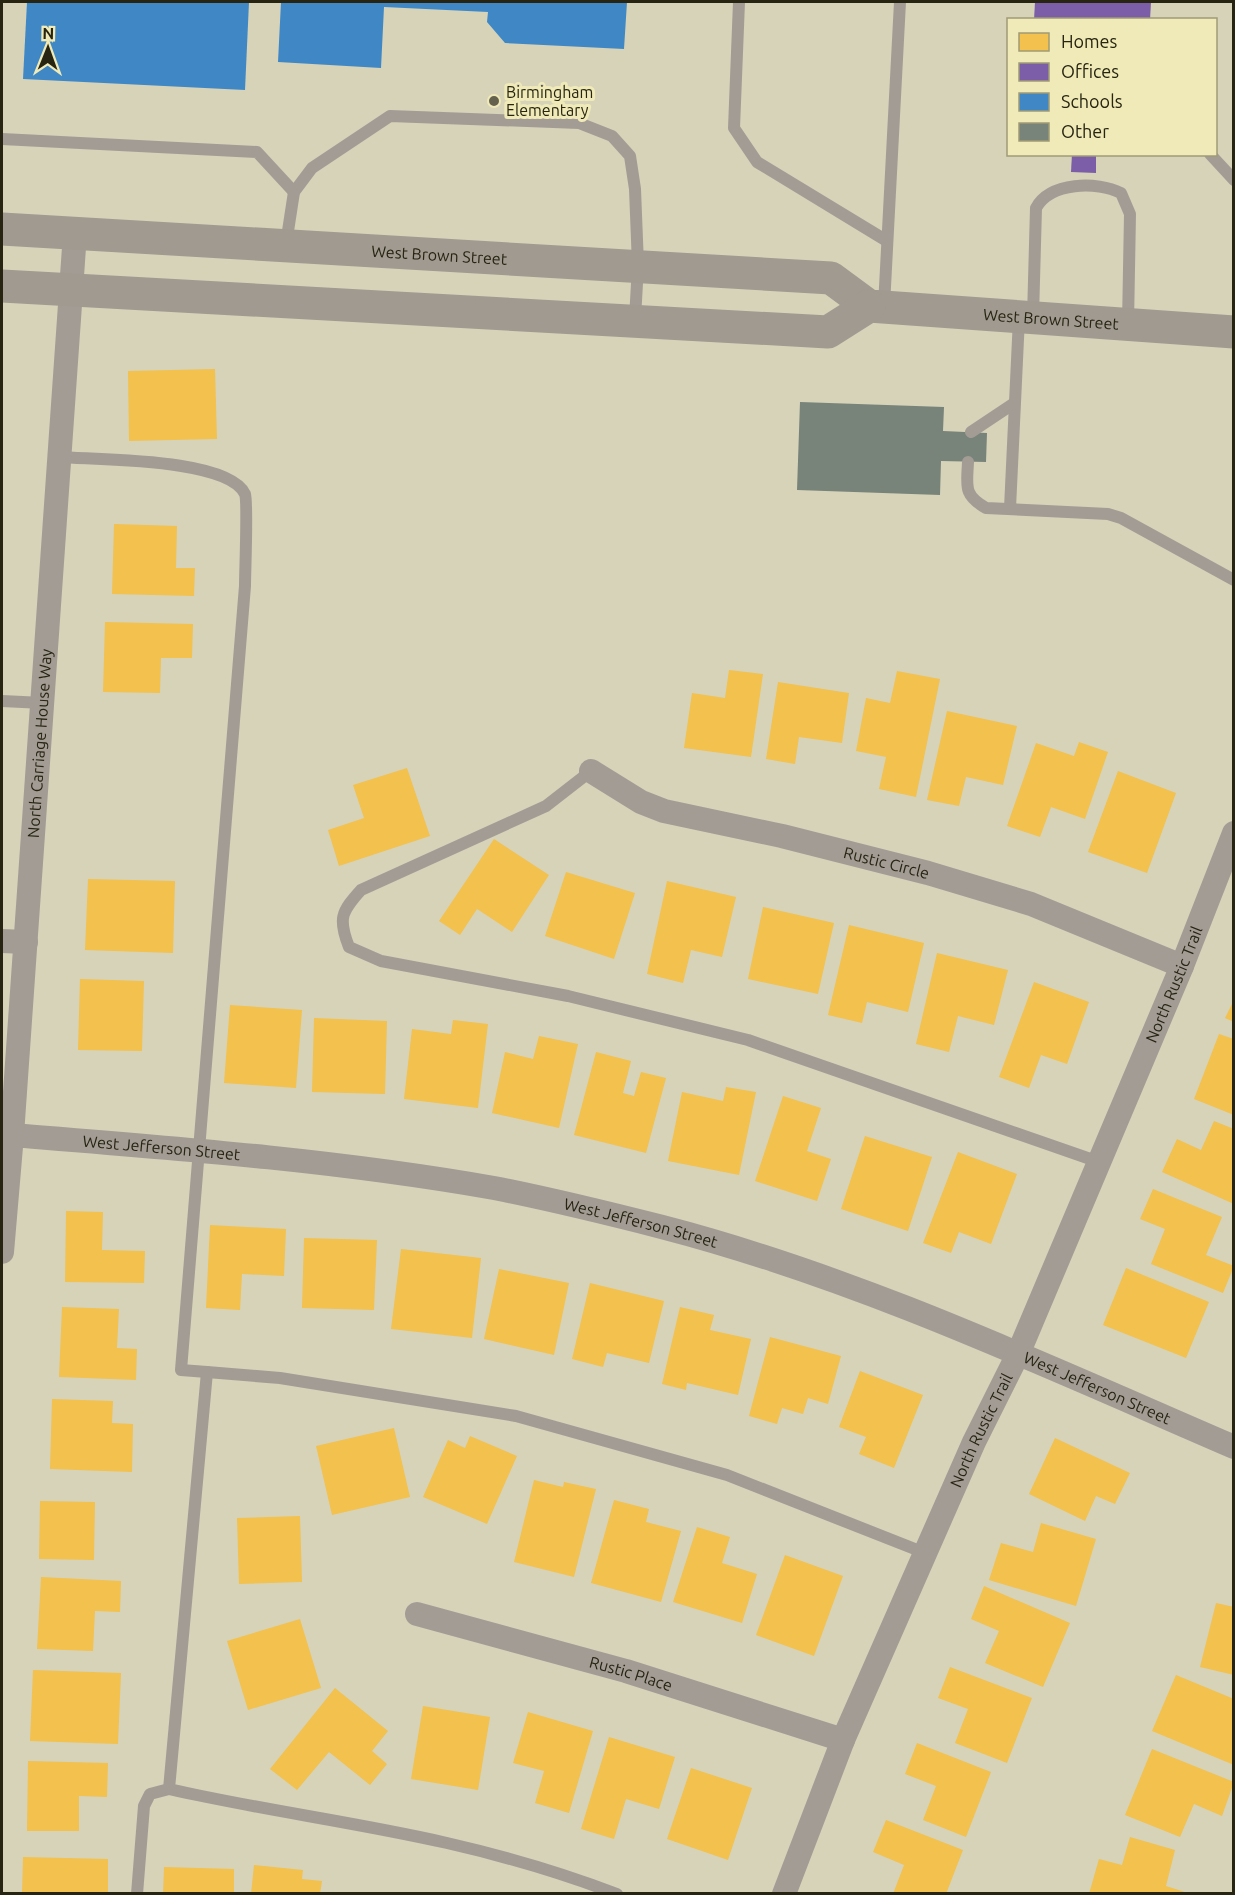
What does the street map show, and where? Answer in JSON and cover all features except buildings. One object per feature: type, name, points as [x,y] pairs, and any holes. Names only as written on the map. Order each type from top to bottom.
[{"type":"main road","name":"West Brown Street","points":[[2,229],[831,278],[877,307],[1233,332]]},
{"type":"main road","points":[[2,286],[828,332],[877,307]]},
{"type":"street","name":"North Carriage House Way","points":[[2,1252],[75,233]]},
{"type":"street","name":"Rustic Circle","points":[[591,771],[641,802],[664,811],[782,836],[939,876],[1031,904],[1182,966]]},
{"type":"street","name":"North Rustic Trail","points":[[784,1893],[843,1740],[974,1442],[1018,1354],[1182,966],[1233,833]]},
{"type":"street","points":[[2,941],[26,942]]},
{"type":"street","name":"West Jefferson Street","points":[[12,1135],[283,1159],[495,1189],[665,1228],[835,1281],[1018,1354],[1233,1447]]},
{"type":"street","name":"Rustic Place","points":[[417,1614],[626,1671],[843,1740]]},
{"type":"lane","points":[[739,2],[734,128],[758,162],[887,241]]},
{"type":"lane","points":[[877,307],[887,241],[900,2]]},
{"type":"lane","points":[[286,245],[294,192],[312,168],[390,116],[579,123],[612,136],[630,156],[635,189],[638,265],[635,321]]},
{"type":"lane","points":[[2,139],[257,152],[294,192]]},
{"type":"lane","points":[[1211,156],[1233,180]]},
{"type":"lane","points":[[1010,508],[1013,405],[1026,317],[1036,208],[1047,194],[1063,187],[1107,188],[1121,193],[1130,214],[1128,324]]},
{"type":"lane","points":[[971,432],[1013,405]]},
{"type":"lane","points":[[60,457],[189,466],[216,471],[236,483],[245,495],[245,586],[181,1370],[280,1378],[516,1416],[727,1475],[925,1553]]},
{"type":"lane","points":[[968,462],[967,490],[974,501],[986,508],[1108,514],[1121,518],[1233,580]]},
{"type":"lane","points":[[2,701],[43,703]]},
{"type":"lane","points":[[591,771],[546,806],[361,890],[345,907],[341,926],[349,947],[381,961],[568,996],[748,1040],[1099,1162]]},
{"type":"lane","points":[[169,1789],[207,1372]]},
{"type":"lane","points":[[137,1893],[144,1806],[150,1794],[169,1789],[257,1809],[447,1843],[617,1893]]},
{"type":"place","name":"Birmingham Elementary","points":[[494,101]]}]
